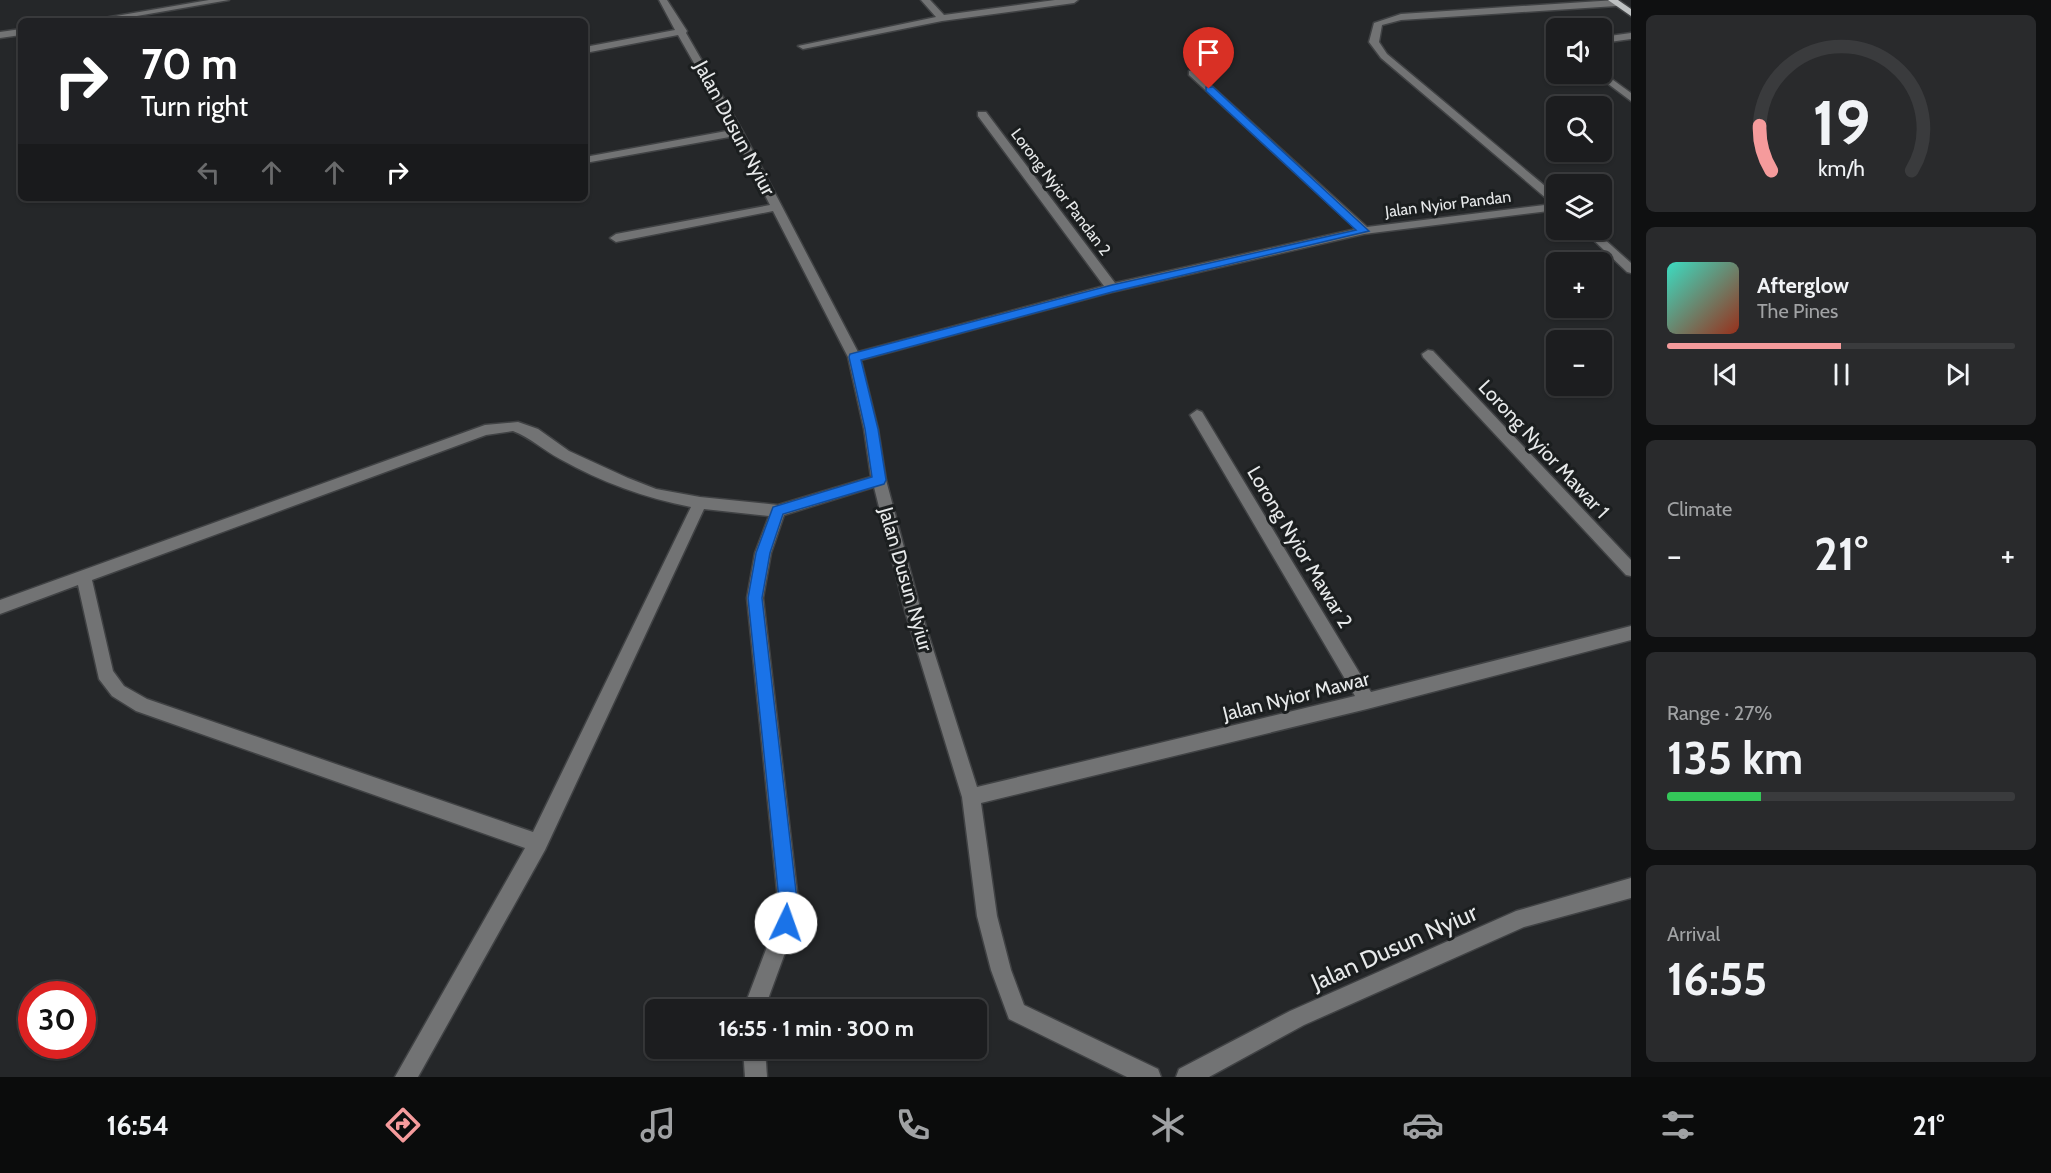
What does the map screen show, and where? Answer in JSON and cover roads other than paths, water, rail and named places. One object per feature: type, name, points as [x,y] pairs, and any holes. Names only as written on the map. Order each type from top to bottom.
[{"type":"main road","points":[[1614,2],[1631,13]]},
{"type":"street","points":[[109,18],[225,0]]},
{"type":"street","name":"Jalan Dusun Nyiur","points":[[663,0],[683,31],[738,132],[855,357],[871,429],[879,480],[914,611],[971,797],[987,916],[1000,970],[1016,1012],[1150,1077]]},
{"type":"street","points":[[925,0],[942,18]]},
{"type":"street","points":[[802,46],[942,18],[1074,0]]},
{"type":"street","points":[[1546,193],[1384,56],[1374,42],[1378,23],[1401,17],[1614,2]]},
{"type":"street","points":[[588,49],[683,31]]},
{"type":"street","points":[[0,35],[18,32]]},
{"type":"street","points":[[1612,39],[1631,36]]},
{"type":"street","points":[[1192,73],[1364,231]]},
{"type":"street","points":[[1612,83],[1631,98]]},
{"type":"street","name":"Lorong Nyior Pandan 2","points":[[982,114],[1112,288]]},
{"type":"street","points":[[588,159],[738,132]]},
{"type":"street","points":[[616,238],[777,207]]},
{"type":"street","name":"Jalan Nyior Pandan","points":[[855,357],[1112,288],[1364,231],[1546,208]]},
{"type":"street","points":[[1599,240],[1631,269]]},
{"type":"street","name":"Lorong Nyior Mawar 1","points":[[1428,354],[1631,570]]},
{"type":"street","name":"Lorong Nyior Mawar 2","points":[[1197,415],[1367,701]]},
{"type":"street","points":[[0,606],[485,430],[513,426],[533,433],[564,455],[623,482],[654,494],[700,503],[778,511],[879,480]]},
{"type":"street","points":[[406,1077],[538,843],[700,503]]},
{"type":"street","points":[[757,999],[786,923],[788,900],[755,598],[763,553],[778,511]]},
{"type":"street","points":[[83,575],[105,674],[118,691],[142,705],[538,843]]},
{"type":"street","name":"Jalan Nyior Mawar","points":[[971,797],[1367,701],[1631,633]]},
{"type":"street","name":"Jalan Dusun Nyiur","points":[[1187,1077],[1297,1018],[1523,918],[1631,888]]},
{"type":"street","points":[[755,1059],[756,1077]]}]
